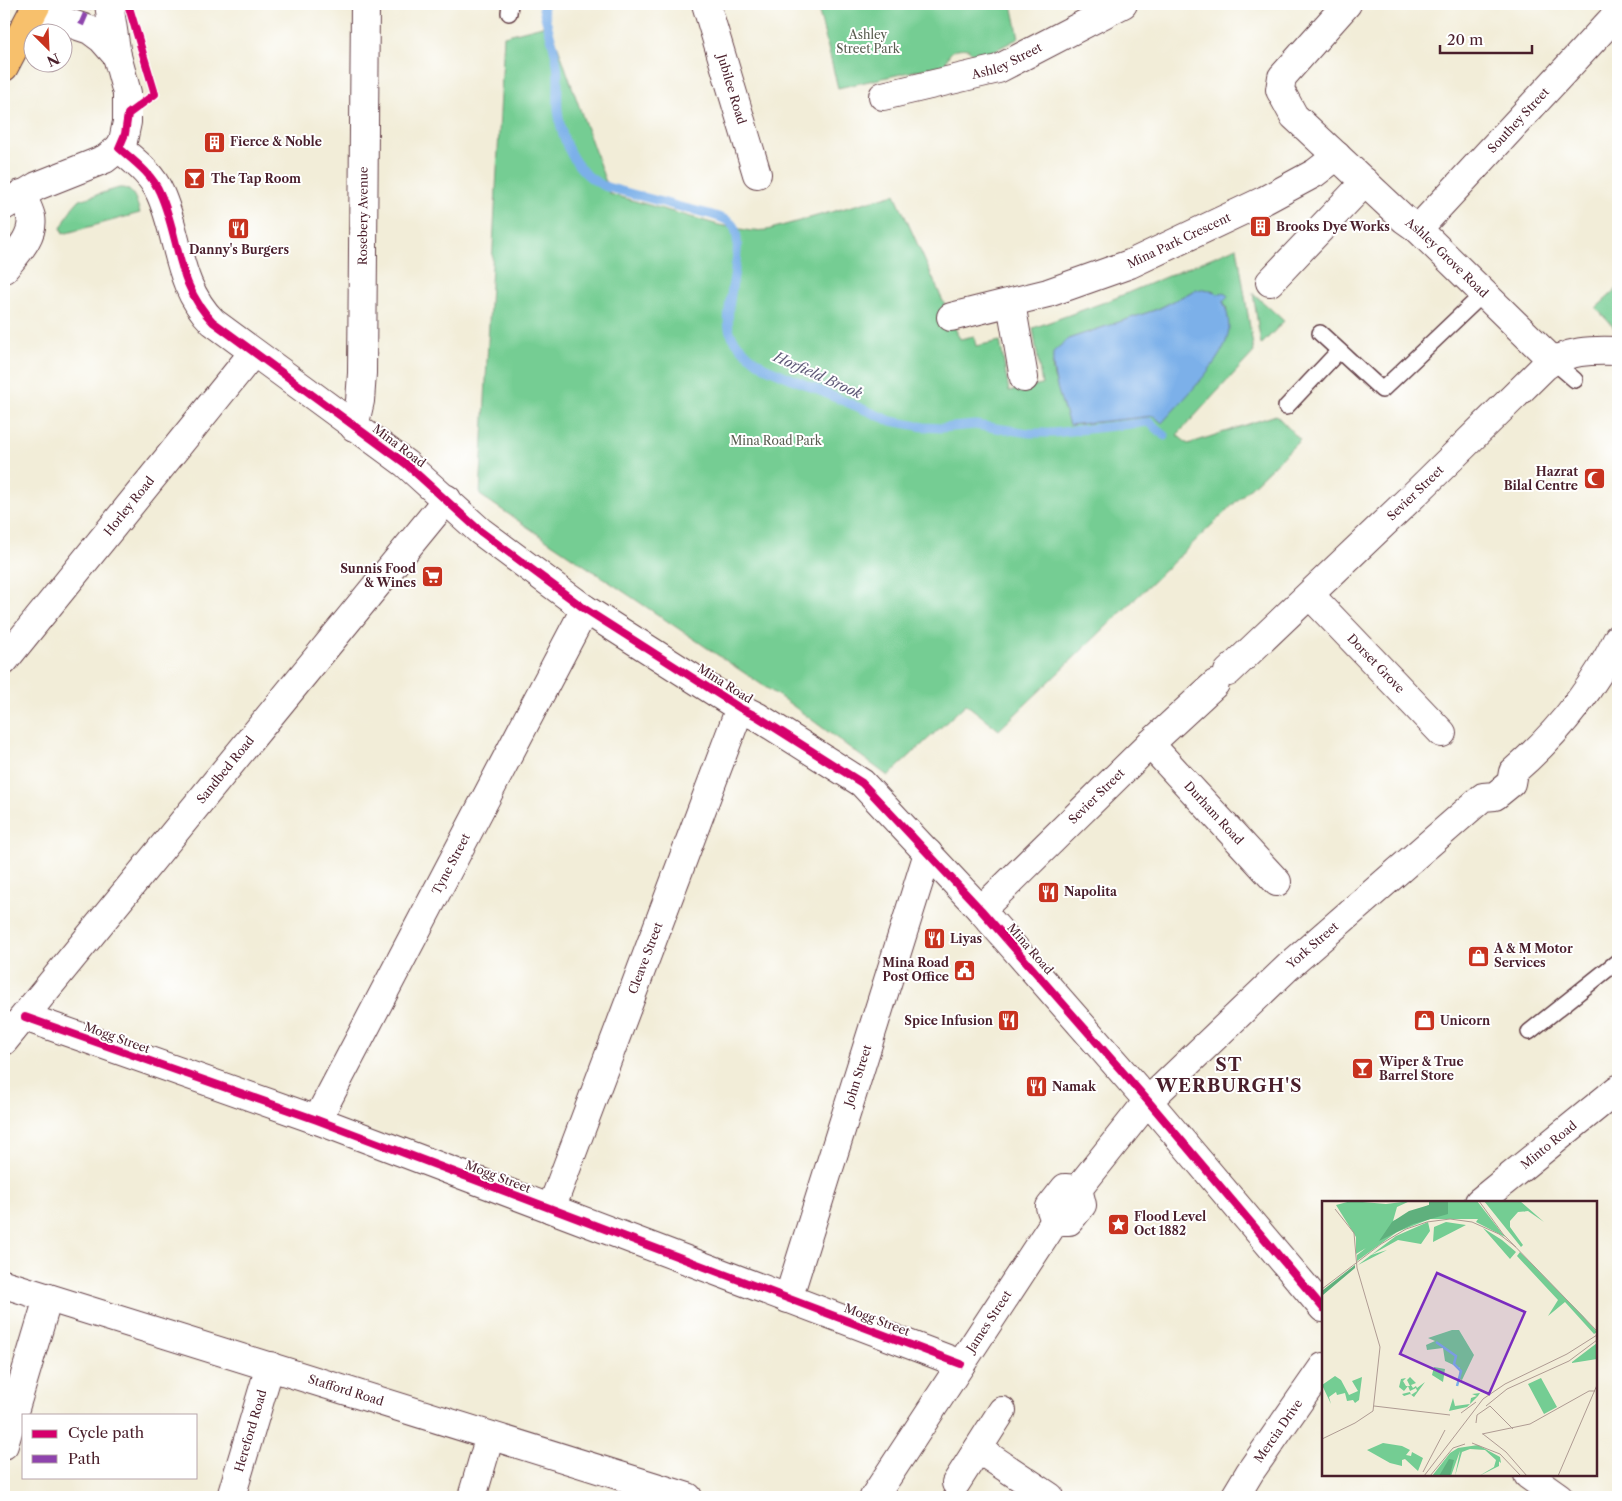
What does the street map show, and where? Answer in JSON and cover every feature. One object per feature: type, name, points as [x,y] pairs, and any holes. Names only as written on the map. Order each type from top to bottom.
[{"type":"highway","points":[[4,67],[35,7]]},
{"type":"street","points":[[4,269],[21,247],[30,230],[30,214],[13,200],[45,182],[104,159],[119,148],[125,134],[128,114],[127,93],[117,56],[108,4]]},
{"type":"street","name":"Rosebery Avenue","points":[[354,427],[360,401],[362,373],[365,4]]},
{"type":"street","name":"Jubilee Road","points":[[706,4],[757,174]]},
{"type":"street","name":"Ashley Street","points":[[883,96],[998,69],[1123,4]]},
{"type":"street","name":"Ashley Grove Road","points":[[1347,4],[1286,70],[1282,77],[1280,90],[1294,116],[1404,219],[1418,229],[1554,361]]},
{"type":"street","points":[[35,7],[90,30],[102,39],[117,56]]},
{"type":"street","name":"Southey Street","points":[[1418,229],[1618,13]]},
{"type":"street","name":"Mina Road","points":[[119,148],[144,170],[160,192],[186,282],[200,307],[213,322],[406,464],[447,499],[480,531],[586,609],[740,708],[758,717],[862,783],[981,910],[1148,1101],[1322,1307]]},
{"type":"street","name":"Mina Park Crescent","points":[[951,317],[1011,303],[1087,280],[1130,264],[1171,246],[1296,184],[1315,173],[1337,156]]},
{"type":"street","points":[[1270,282],[1365,182]]},
{"type":"street","points":[[1011,303],[1024,378]]},
{"type":"street","name":"Sevier Street","points":[[981,910],[1150,744],[1310,595],[1544,366],[1561,356],[1576,352],[1618,351]]},
{"type":"street","name":"Horley Road","points":[[4,661],[253,352]]},
{"type":"street","name":"Sandbed Road","points":[[4,1041],[447,499]]},
{"type":"street","name":"Dorset Grove","points":[[1310,595],[1442,733]]},
{"type":"street","name":"Tyne Street","points":[[317,1120],[586,609]]},
{"type":"street","name":"York Street","points":[[1148,1101],[1288,967],[1484,797],[1485,785],[1503,770],[1513,772],[1548,740],[1582,700],[1610,656],[1618,638]]},
{"type":"street","name":"Cleave Street","points":[[551,1209],[740,708]]},
{"type":"street","name":"Durham Road","points":[[1150,744],[1277,882]]},
{"type":"street","name":"John Street","points":[[788,1299],[928,853]]},
{"type":"street","name":"Mogg Street","points":[[25,1017],[317,1120],[961,1364]]},
{"type":"street","name":"Minto Road","points":[[1480,1201],[1618,1089]]},
{"type":"street","name":"James Street","points":[[874,1497],[1055,1221],[1069,1221],[1079,1209],[1082,1204],[1078,1190],[1148,1101]]},
{"type":"street","name":"Stafford Road","points":[[4,1284],[688,1497]]},
{"type":"street","points":[[4,1445],[48,1298]]},
{"type":"street","name":"Hereford Road","points":[[231,1497],[270,1366]]},
{"type":"street","name":"Mercia Drive","points":[[1235,1497],[1322,1367]]},
{"type":"street","points":[[956,1483],[1002,1411]]},
{"type":"street","points":[[472,1497],[490,1436]]},
{"type":"street","points":[[978,1449],[1050,1497]]},
{"type":"street","points":[[1529,1476],[1559,1497]]},
{"type":"lane","points":[[1320,333],[1382,390],[1484,293]]},
{"type":"lane","points":[[1286,408],[1339,351]]},
{"type":"lane","points":[[1554,361],[1576,380]]},
{"type":"lane","points":[[1529,1032],[1618,961]]},
{"type":"green space","name":"Ashley Street Park","points":[[817,4],[1012,4],[1019,38],[986,55],[976,57],[968,49],[956,49],[949,56],[946,64],[838,88]]},
{"type":"green space","name":"Mina Road Park","points":[[550,24],[610,194],[719,225],[751,231],[767,230],[895,194],[960,339],[974,336],[976,346],[1000,341],[1009,391],[1042,385],[1033,328],[1113,299],[1237,247],[1254,352],[1177,435],[1188,444],[1276,415],[1300,440],[999,730],[966,704],[888,776],[789,703],[480,495],[504,36]],"holes":[[[1195,290],[1214,291],[1227,309],[1154,416],[1070,425],[1054,377],[1052,365],[1068,339],[1158,309]]]},
{"type":"green space","points":[[124,188],[134,195],[140,213],[63,234],[61,228],[72,208],[79,200]]},
{"type":"green space","points":[[1618,288],[1618,332],[1596,308]]},
{"type":"green space","points":[[1253,293],[1284,321],[1261,345]]},
{"type":"water","points":[[1202,289],[1218,294],[1224,292],[1228,296],[1223,301],[1229,329],[1227,339],[1208,371],[1162,423],[1154,416],[1069,425],[1055,380],[1053,352],[1068,339],[1158,309],[1195,290]]},
{"type":"waterway","name":"Horfield Brook","points":[[542,4],[557,64],[560,122],[572,156],[579,166],[596,182],[607,187],[707,213],[728,221],[735,228],[737,255],[729,307],[728,321],[730,332],[740,347],[764,367],[891,421],[924,427],[941,428],[975,425],[1030,433],[1053,433],[1149,422],[1165,436]]},
{"type":"marked path","points":[[81,25],[90,4]]},
{"type":"cycle path","points":[[128,4],[155,94],[128,114],[125,134],[119,148],[142,168],[157,186],[167,210],[185,277],[201,308],[213,322],[406,464],[480,531],[585,609],[862,783],[981,910],[1148,1101],[1322,1307]]},
{"type":"cycle path","points":[[25,1017],[317,1120],[961,1364]]},
{"type":"place","name":"Fierce & Noble","points":[[214,142]]},
{"type":"place","name":"The Tap Room","points":[[195,179]]},
{"type":"place","name":"Brooks Dye Works","points":[[1260,227]]},
{"type":"place","name":"Danny's Burgers","points":[[239,229]]},
{"type":"place","name":"Hazrat Bilal Centre","points":[[1594,479]]},
{"type":"place","name":"Sunnis Food & Wines","points":[[432,576]]},
{"type":"place","name":"Napolita","points":[[1048,892]]},
{"type":"place","name":"Liyas","points":[[934,939]]},
{"type":"place","name":"A & M Motor Services","points":[[1478,956]]},
{"type":"place","name":"Mina Road Post Office","points":[[965,970]]},
{"type":"place","name":"Spice Infusion","points":[[1009,1021]]},
{"type":"place","name":"Unicorn","points":[[1424,1021]]},
{"type":"place","name":"Wiper & True Barrel Store","points":[[1363,1069]]},
{"type":"place","name":"Namak","points":[[1036,1087]]},
{"type":"place","name":"Flood Level Oct 1882","points":[[1118,1224]]},
{"type":"district","name":"ST WERBURGH'S","points":[[1229,1075]]}]
